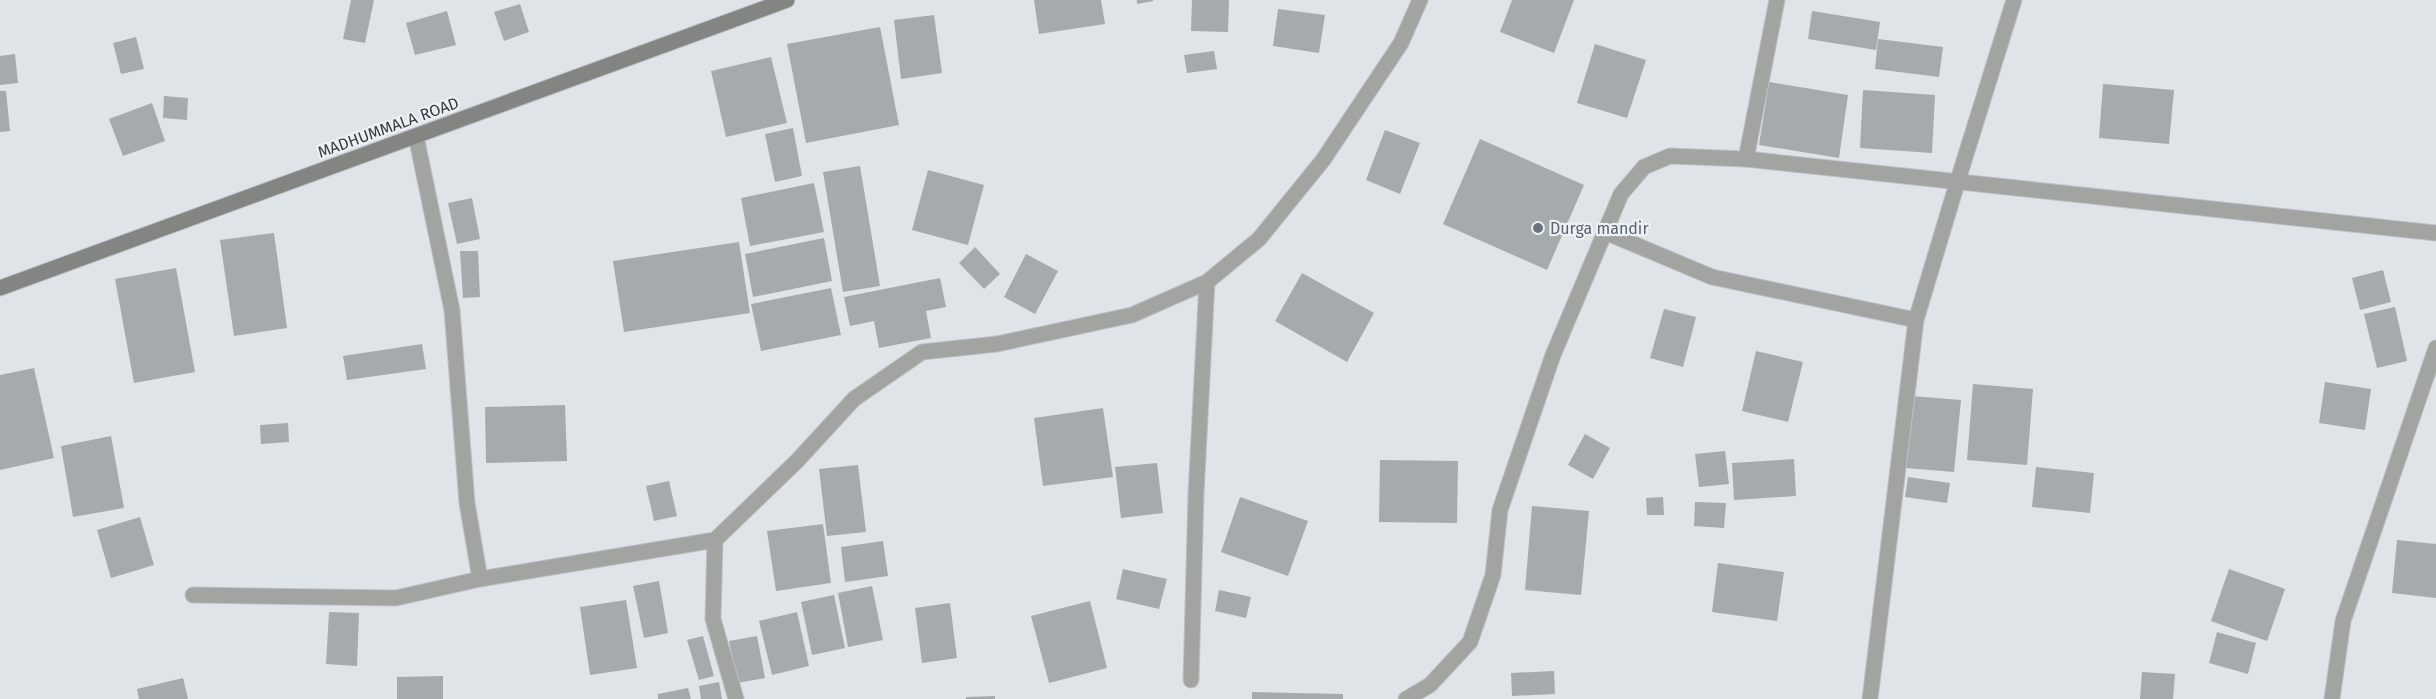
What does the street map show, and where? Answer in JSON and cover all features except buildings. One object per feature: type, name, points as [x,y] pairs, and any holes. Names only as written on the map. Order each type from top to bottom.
[{"type":"street","name":"MADHUMMALA ROAD","points":[[0,288],[787,0]]},
{"type":"street","points":[[193,595],[396,598],[480,579],[715,540],[797,461],[854,399],[922,352],[997,344],[1132,315],[1207,282],[1259,238],[1323,160],[1401,42],[1420,0]]},
{"type":"street","points":[[1746,159],[1777,0]]},
{"type":"street","points":[[1870,699],[1916,320],[2014,0]]},
{"type":"street","points":[[416,136],[452,309],[467,503],[480,579]]},
{"type":"street","points":[[1406,699],[1430,685],[1470,642],[1493,575],[1500,510],[1553,355],[1621,194],[1644,167],[1670,156],[1746,159],[2436,233]]},
{"type":"street","points":[[1605,232],[1712,277],[1916,320]]},
{"type":"street","points":[[1191,680],[1196,494],[1207,282]]},
{"type":"street","points":[[2332,699],[2343,621],[2436,348]]},
{"type":"street","points":[[715,540],[713,619],[736,699]]},
{"type":"place","name":"Durga mandir","points":[[1538,228]]}]
